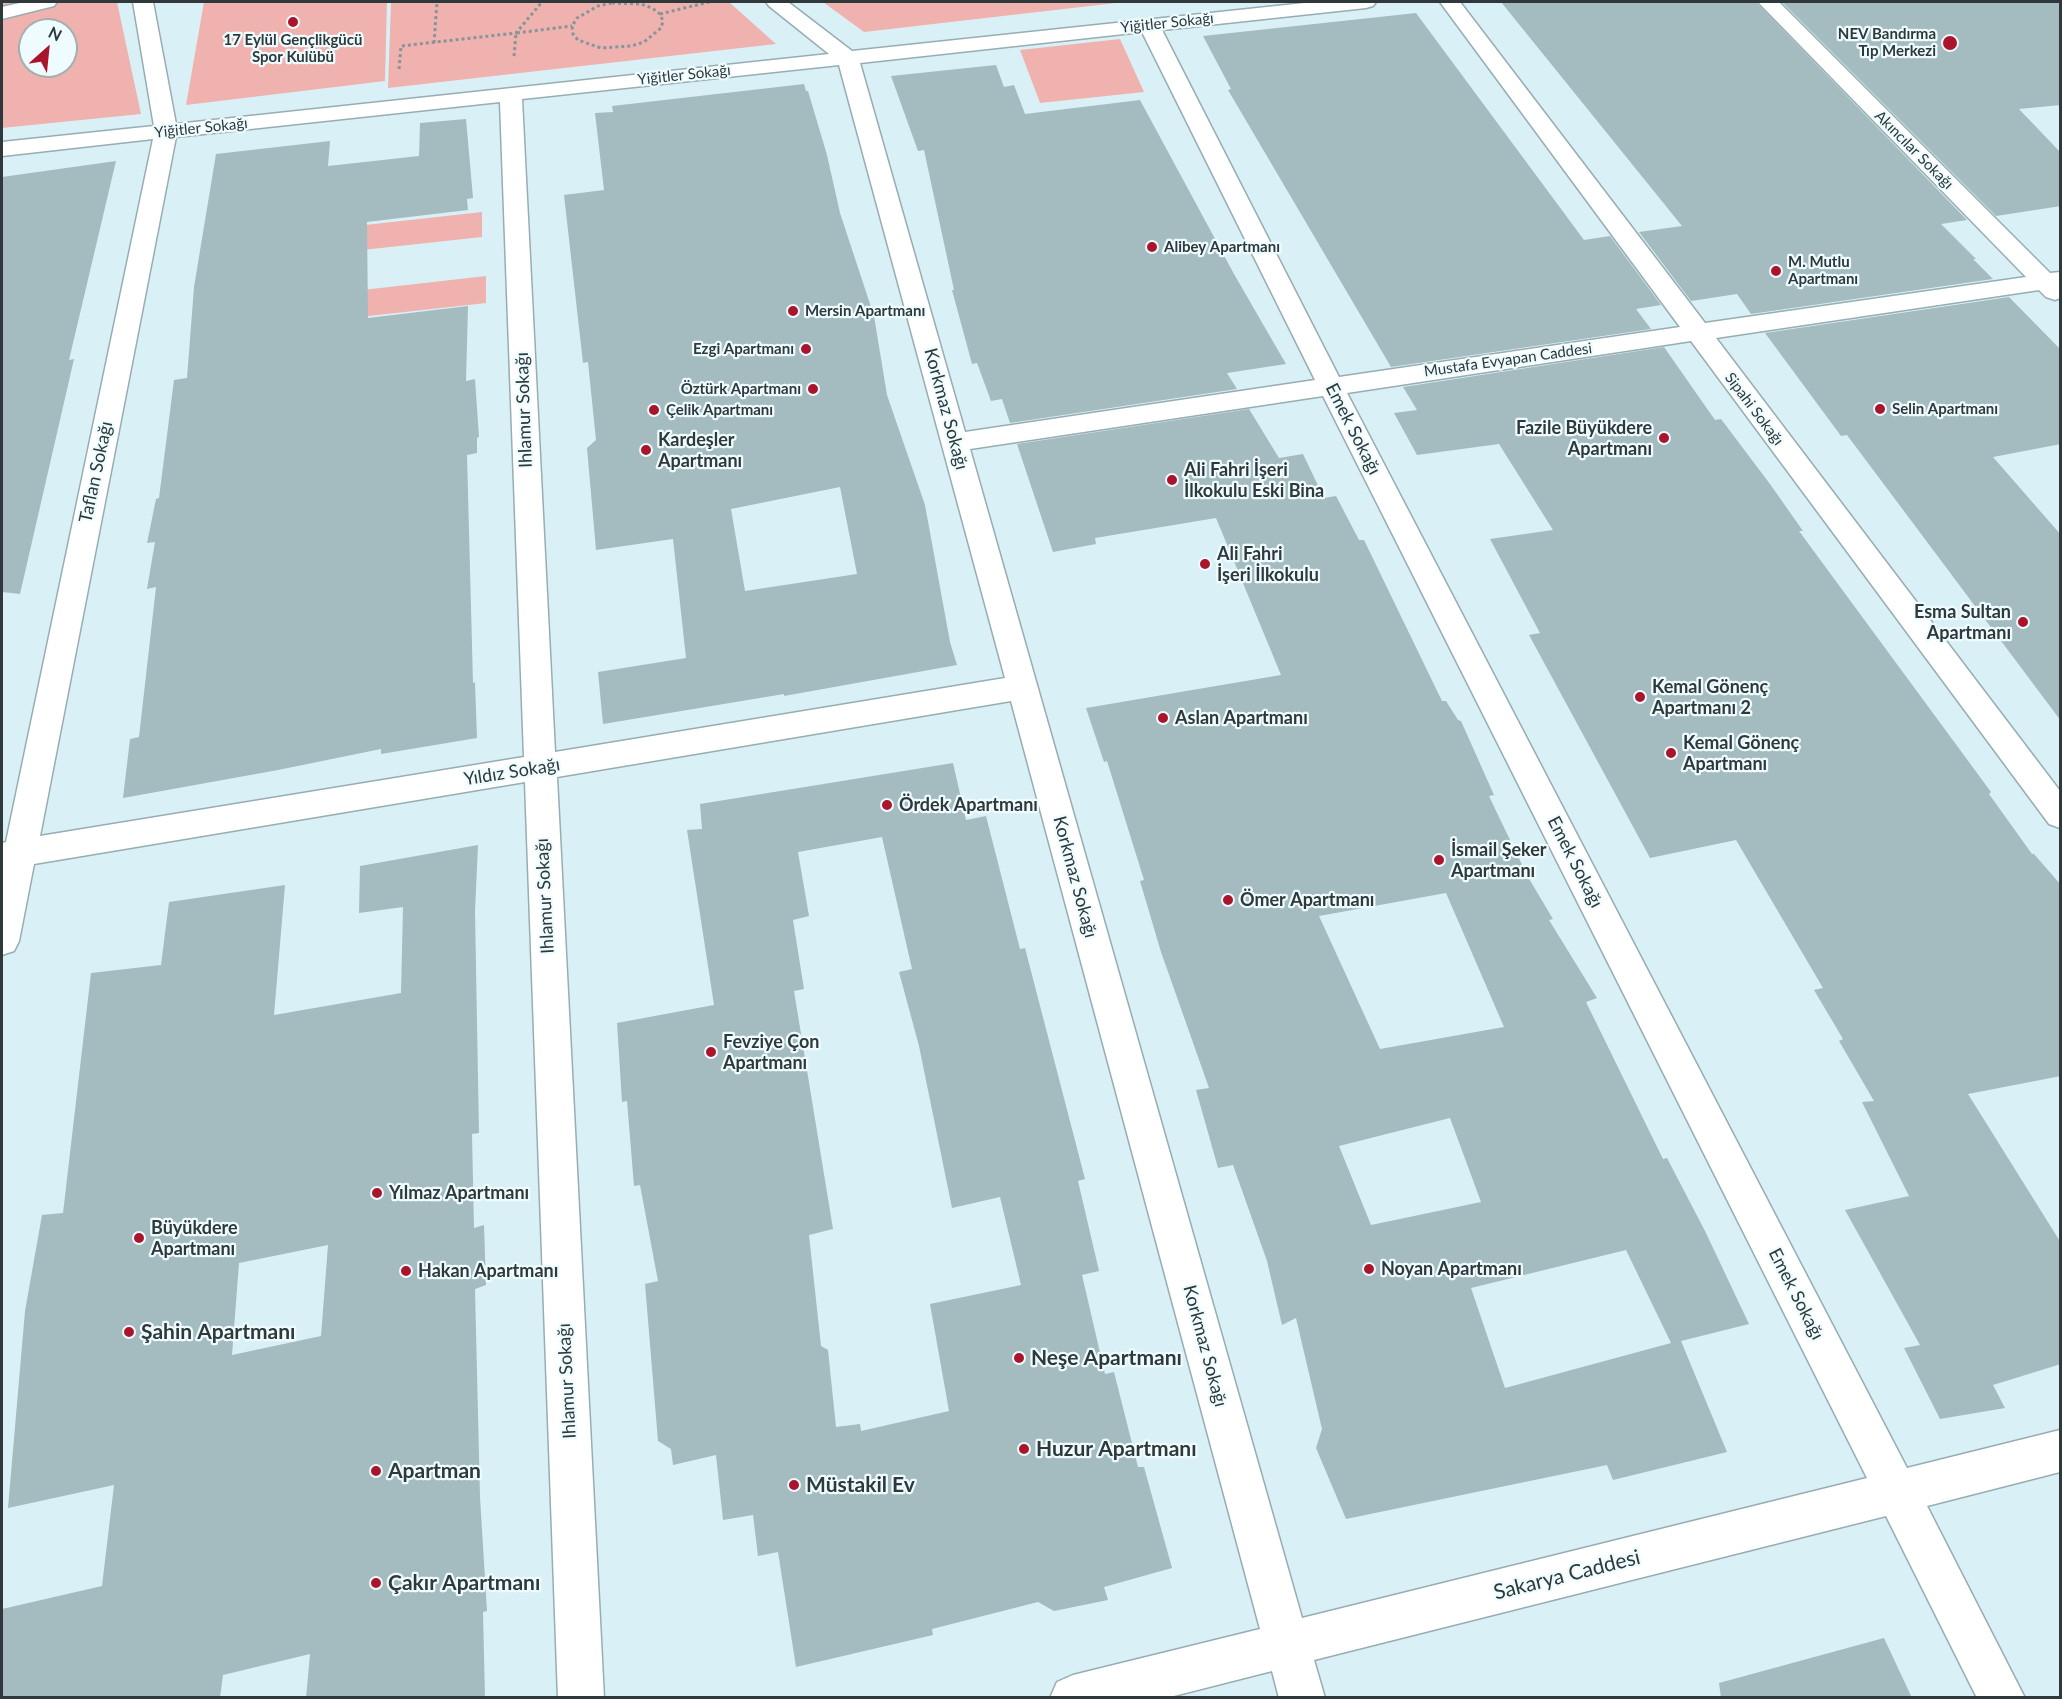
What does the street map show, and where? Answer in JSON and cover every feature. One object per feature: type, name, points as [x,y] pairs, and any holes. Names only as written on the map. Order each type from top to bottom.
[{"type":"street","points":[[2,13],[47,2]]},
{"type":"street","name":"Taflan Sokağı","points":[[2,941],[10,854],[166,131],[143,2]]},
{"type":"street","points":[[776,2],[848,57]]},
{"type":"street","name":"Yiğitler Sokağı","points":[[2,149],[1366,2]]},
{"type":"street","name":"Sipahi Sokağı","points":[[1450,2],[2061,815]]},
{"type":"street","name":"Akıncılar Sokağı","points":[[1768,2],[2055,286]]},
{"type":"street","name":"Emek Sokağı","points":[[1149,25],[1331,386],[2002,1698]]},
{"type":"street","name":"Korkmaz Sokağı","points":[[848,57],[1302,1698]]},
{"type":"street","name":"Ihlamur Sokağı","points":[[511,94],[581,1698]]},
{"type":"street","name":"Mustafa Evyapan Caddesi","points":[[955,442],[1696,332],[2055,286]]},
{"type":"street","name":"Yıldız Sokağı","points":[[10,854],[1023,687]]},
{"type":"street","name":"Sakarya Caddesi","points":[[1074,1698],[2061,1451]]},
{"type":"path","points":[[434,42],[437,2]]},
{"type":"path","points":[[511,94],[516,33],[542,2]]},
{"type":"path","points":[[612,2],[641,4],[660,14],[663,21],[661,28],[644,42],[616,48],[595,46],[578,40],[573,34],[572,26],[577,18],[585,12],[612,2]]},
{"type":"path","points":[[660,14],[709,2]]},
{"type":"path","points":[[396,106],[401,46],[572,26]]},
{"type":"shaded area","points":[[2,2],[117,2],[141,114],[2,128]]},
{"type":"shaded area","points":[[204,2],[387,2],[385,81],[186,105]]},
{"type":"shaded area","points":[[391,2],[729,2],[776,44],[388,88]]},
{"type":"shaded area","points":[[823,2],[1115,2],[1116,3],[864,32]]},
{"type":"shaded area","points":[[1120,39],[1144,92],[1040,103],[1020,50]]},
{"type":"shaded area","points":[[482,212],[482,237],[335,253],[338,228]]},
{"type":"shaded area","points":[[486,276],[486,303],[333,320],[336,293]]},
{"type":"building","points":[[1501,2],[1756,2],[1967,220],[1941,224],[1993,279],[1751,314],[1737,294],[1691,301],[1639,232],[1682,226]]},
{"type":"building","points":[[1782,2],[2061,2],[2061,105],[2019,109],[2061,153],[2061,206],[1996,216]]},
{"type":"building","points":[[1416,13],[1584,240],[1610,236],[1661,305],[1636,309],[1651,329],[1391,367],[1228,90],[1231,89],[1203,36]]},
{"type":"building","points":[[996,65],[1004,87],[1014,85],[1025,114],[1140,100],[1234,274],[1286,364],[1227,373],[1237,389],[1010,423],[1002,399],[991,401],[977,363],[972,364],[952,290],[954,290],[924,150],[918,151],[891,76]]},
{"type":"building","points":[[804,84],[827,155],[840,213],[874,316],[887,395],[925,505],[950,642],[957,665],[784,696],[784,694],[603,724],[598,672],[686,658],[673,539],[596,550],[587,448],[596,440],[588,362],[583,363],[564,195],[604,190],[595,113],[613,112],[612,106]],"holes":[[[840,487],[857,574],[745,591],[731,509]]]},
{"type":"building","points":[[466,119],[473,198],[467,199],[468,210],[367,222],[368,318],[468,306],[466,381],[475,379],[479,437],[477,438],[477,453],[467,455],[473,683],[475,682],[477,738],[381,754],[381,749],[123,798],[130,739],[139,737],[156,587],[147,589],[155,542],[147,543],[156,499],[159,498],[174,380],[187,378],[194,287],[216,154],[330,141],[328,166],[419,156],[420,123]]},
{"type":"building","points":[[116,161],[69,360],[74,359],[20,594],[2,592],[2,177]]},
{"type":"building","points":[[2009,297],[2061,350],[2061,444],[1993,457],[2061,535],[2061,721],[1847,435],[1841,436],[1765,333]]},
{"type":"building","points":[[1664,347],[1715,420],[1721,419],[1770,484],[1803,531],[1799,531],[1991,792],[1989,794],[2032,854],[2061,885],[2061,1076],[1968,1094],[2061,1243],[2061,1364],[1993,1385],[2005,1408],[1940,1419],[1904,1348],[1920,1345],[1845,1210],[1909,1196],[1862,1102],[1874,1101],[1839,1041],[1843,1039],[1814,990],[1823,988],[1736,840],[1650,858],[1529,635],[1540,633],[1490,539],[1553,530],[1499,444],[1417,455],[1394,413],[1417,410],[1403,387]]},
{"type":"building","points":[[1249,409],[1279,458],[1303,454],[1324,498],[1336,496],[1359,540],[1364,540],[1442,701],[1446,701],[1461,721],[1494,795],[1489,796],[1528,877],[1553,919],[1549,920],[1597,998],[1586,1002],[1663,1159],[1667,1158],[1705,1231],[1749,1324],[1681,1341],[1727,1452],[1613,1480],[1607,1465],[1346,1519],[1316,1448],[1322,1429],[1296,1318],[1282,1325],[1267,1261],[1233,1165],[1218,1168],[1196,1090],[1209,1088],[1161,952],[1140,881],[1144,880],[1107,761],[1104,762],[1086,708],[1281,675],[1216,518],[1095,538],[1096,544],[1053,552],[1017,444]],"holes":[[[1446,893],[1504,1027],[1380,1049],[1319,916]],[[1450,1118],[1481,1202],[1371,1225],[1339,1146]],[[1626,1250],[1671,1343],[1505,1388],[1471,1288]]]},
{"type":"building","points":[[953,763],[966,820],[986,816],[1020,949],[1025,948],[1085,1179],[1078,1181],[1099,1271],[1082,1275],[1105,1374],[1114,1372],[1138,1467],[1144,1467],[1172,1568],[1104,1587],[1108,1600],[1054,1611],[1038,1602],[932,1629],[933,1635],[796,1667],[778,1552],[758,1556],[753,1515],[723,1520],[716,1455],[673,1465],[671,1449],[658,1441],[645,1284],[658,1281],[640,1185],[634,1186],[627,1101],[622,1102],[617,1023],[714,1005],[687,830],[702,829],[700,804]],"holes":[[[882,837],[912,969],[899,972],[919,1046],[952,1208],[1000,1197],[1021,1285],[930,1304],[949,1411],[861,1431],[860,1424],[836,1427],[828,1350],[821,1346],[809,1235],[833,1229],[794,991],[804,989],[793,920],[809,916],[798,852]]]},
{"type":"building","points":[[478,845],[475,911],[479,1133],[472,1134],[474,1228],[484,1225],[486,1285],[475,1289],[480,1497],[487,1611],[483,1612],[485,1698],[306,1698],[310,1654],[223,1675],[220,1698],[2,1698],[2,1609],[102,1586],[114,1485],[8,1508],[25,1311],[42,1215],[63,1213],[91,973],[161,965],[169,902],[285,885],[274,1015],[401,993],[403,907],[359,913],[360,866]],"holes":[[[328,1245],[321,1336],[232,1355],[239,1263]]]},
{"type":"building","points":[[1884,1638],[1912,1698],[1721,1698],[1719,1683]]},
{"type":"place","name":"17 Eylül Gençlikgücü Spor Kulübü","points":[[293,22]]},
{"type":"place","name":"NEV Bandırma Tıp Merkezi","points":[[1950,43]]},
{"type":"place","name":"Alibey Apartmanı","points":[[1152,247]]},
{"type":"place","name":"M. Mutlu Apartmanı","points":[[1776,271]]},
{"type":"place","name":"Mersin Apartmanı","points":[[793,311]]},
{"type":"place","name":"Ezgi Apartmanı","points":[[806,349]]},
{"type":"place","name":"Öztürk Apartmanı","points":[[813,389]]},
{"type":"place","name":"Selin Apartmanı","points":[[1880,409]]},
{"type":"place","name":"Çelik Apartmanı","points":[[654,410]]},
{"type":"place","name":"Fazile Büyükdere Apartmanı","points":[[1664,438]]},
{"type":"place","name":"Kardeşler Apartmanı","points":[[646,450]]},
{"type":"place","name":"Ali Fahri İşeri İlkokulu Eski Bina","points":[[1172,480]]},
{"type":"place","name":"Ali Fahri İşeri İlkokulu","points":[[1205,564]]},
{"type":"place","name":"Esma Sultan Apartmanı","points":[[2023,622]]},
{"type":"place","name":"Kemal Gönenç Apartmanı 2","points":[[1640,697]]},
{"type":"place","name":"Aslan Apartmanı","points":[[1163,718]]},
{"type":"place","name":"Kemal Gönenç Apartmanı","points":[[1671,753]]},
{"type":"place","name":"Ördek Apartmanı","points":[[887,805]]},
{"type":"place","name":"İsmail Şeker Apartmanı","points":[[1439,860]]},
{"type":"place","name":"Ömer Apartmanı","points":[[1228,900]]},
{"type":"place","name":"Fevziye Çon Apartmanı","points":[[711,1052]]},
{"type":"place","name":"Yılmaz Apartmanı","points":[[377,1193]]},
{"type":"place","name":"Büyükdere Apartmanı","points":[[139,1238]]},
{"type":"place","name":"Noyan Apartmanı","points":[[1369,1269]]},
{"type":"place","name":"Hakan Apartmanı","points":[[406,1271]]},
{"type":"place","name":"Şahin Apartmanı","points":[[129,1332]]},
{"type":"place","name":"Neşe Apartmanı","points":[[1019,1358]]},
{"type":"place","name":"Huzur Apartmanı","points":[[1024,1449]]},
{"type":"place","name":"Apartman","points":[[376,1471]]},
{"type":"place","name":"Müstakil Ev","points":[[794,1485]]},
{"type":"place","name":"Çakır Apartmanı","points":[[376,1583]]}]
